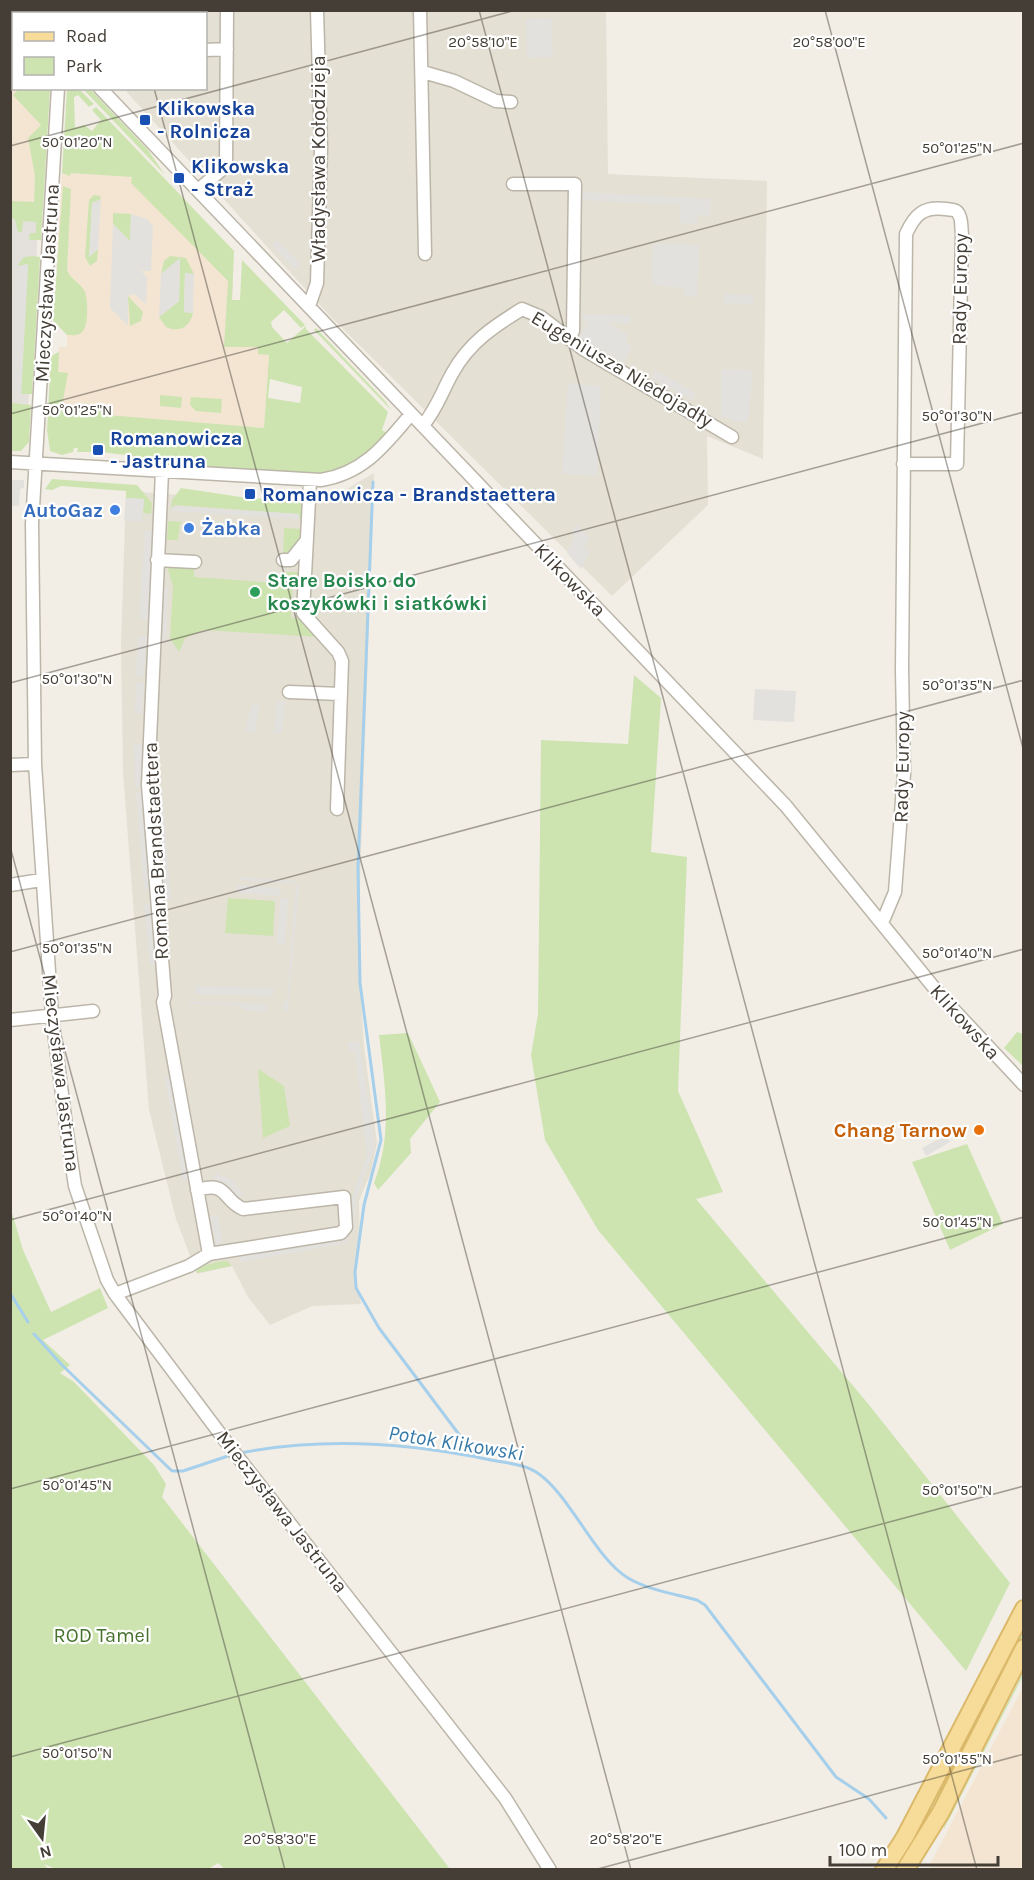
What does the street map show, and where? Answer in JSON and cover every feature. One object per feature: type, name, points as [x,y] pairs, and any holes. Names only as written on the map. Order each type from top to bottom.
[{"type":"main road","points":[[884,1869],[905,1838],[1023,1609]]},
{"type":"main road","points":[[905,1869],[940,1812],[1023,1648]]},
{"type":"street","points":[[198,190],[226,166],[227,10]]},
{"type":"street","name":"Władysława Kołodzieja","points":[[309,306],[317,283],[321,148],[317,10]]},
{"type":"street","points":[[420,10],[426,254]]},
{"type":"street","points":[[207,50],[227,49]]},
{"type":"street","points":[[423,72],[454,81],[496,101],[511,102]]},
{"type":"street","name":"Mieczysława Jastruna","points":[[58,90],[32,524],[35,764],[41,880],[52,1016],[75,1186],[107,1280],[115,1294],[236,1455],[505,1798],[550,1869]]},
{"type":"street","name":"Klikowska","points":[[103,90],[786,806],[953,1011],[1023,1085]]},
{"type":"street","points":[[513,184],[574,184],[573,331],[569,339]]},
{"type":"street","name":"Rady Europy","points":[[882,923],[895,892],[904,774],[902,670],[903,464],[906,234],[913,219],[923,210],[937,208],[956,210],[960,215],[962,234],[957,464],[903,464]]},
{"type":"street","name":"Eugeniusza Niedojadły","points":[[423,425],[435,411],[459,360],[479,338],[522,309],[541,317],[583,350],[732,437]]},
{"type":"street","points":[[10,462],[310,481],[340,476],[368,462],[411,414]]},
{"type":"street","name":"Romana Brandstaettera","points":[[162,471],[148,785],[165,996],[163,1002],[209,1254]]},
{"type":"street","points":[[310,481],[303,613],[338,652],[342,661],[337,809]]},
{"type":"street","points":[[306,564],[300,567],[283,563],[291,560],[307,540]]},
{"type":"street","points":[[157,556],[195,558]]},
{"type":"street","points":[[289,692],[341,694]]},
{"type":"street","points":[[10,765],[35,764]]},
{"type":"street","points":[[10,885],[41,880]]},
{"type":"street","points":[[10,1020],[93,1011]]},
{"type":"street","points":[[115,1294],[189,1266],[209,1254],[341,1233],[347,1222],[344,1197],[243,1209],[233,1203],[225,1191],[217,1187],[197,1190]]},
{"type":"shaded area","points":[[606,11],[608,174],[767,181],[763,459],[707,436],[708,505],[612,596],[329,315],[125,90],[207,90],[207,12],[53,12]]},
{"type":"shaded area","points":[[10,18],[12,20],[12,90],[18,90],[15,94],[44,123],[39,209],[11,208]]},
{"type":"shaded area","points":[[551,18],[553,57],[527,58],[526,19]]},
{"type":"shaded area","points":[[66,160],[121,164],[233,282],[231,340],[270,341],[264,428],[50,413],[54,355],[58,352],[59,347],[67,347],[67,335],[53,320],[62,173],[64,175]]},
{"type":"shaded area","points":[[581,192],[711,199],[710,216],[697,215],[697,224],[680,223],[680,205],[580,200]]},
{"type":"shaded area","points":[[101,199],[98,249],[89,257],[92,203]]},
{"type":"shaded area","points":[[10,208],[39,209],[28,410],[11,409]]},
{"type":"shaded area","points":[[131,214],[147,219],[153,226],[151,271],[141,271],[147,277],[146,304],[134,294],[128,296],[128,326],[110,308],[113,224],[130,241]]},
{"type":"shaded area","points":[[278,240],[301,264],[295,270],[272,245]]},
{"type":"shaded area","points":[[653,243],[699,245],[697,297],[684,296],[684,288],[651,285]]},
{"type":"shaded area","points":[[180,258],[179,301],[159,317],[161,274]]},
{"type":"shaded area","points":[[28,264],[21,394],[11,391],[11,377],[17,266]]},
{"type":"shaded area","points":[[185,273],[194,274],[193,313],[184,312]]},
{"type":"shaded area","points":[[724,294],[753,295],[753,304],[723,303]]},
{"type":"shaded area","points":[[583,314],[630,315],[630,324],[608,323],[629,335],[625,342],[632,347],[624,362],[579,338],[588,323],[583,322]]},
{"type":"shaded area","points":[[721,369],[753,370],[748,422],[732,422],[732,418],[721,417]]},
{"type":"shaded area","points":[[655,370],[696,393],[692,400],[651,378]]},
{"type":"shaded area","points":[[568,383],[601,386],[597,476],[562,474]]},
{"type":"shaded area","points":[[374,473],[358,944],[364,1047],[377,1143],[371,1172],[359,1201],[360,1245],[355,1272],[361,1304],[312,1306],[270,1325],[248,1297],[232,1266],[197,1274],[176,1219],[149,1110],[123,772],[121,645],[126,491],[292,503],[319,499],[345,490]]},
{"type":"shaded area","points":[[11,480],[24,480],[24,488],[20,489],[19,506],[11,506]]},
{"type":"shaded area","points":[[126,498],[144,499],[142,522],[124,521]]},
{"type":"shaded area","points":[[173,506],[299,514],[299,519],[171,511]]},
{"type":"shaded area","points":[[577,525],[590,539],[584,545],[590,551],[581,569],[567,553],[575,536],[571,531]]},
{"type":"shaded area","points":[[145,530],[153,531],[148,619],[139,619]]},
{"type":"shaded area","points":[[161,587],[168,587],[166,641],[158,641]]},
{"type":"shaded area","points":[[138,637],[147,637],[144,676],[136,676]]},
{"type":"shaded area","points":[[136,683],[144,683],[142,714],[135,714]]},
{"type":"shaded area","points":[[755,689],[796,691],[794,722],[753,720]]},
{"type":"shaded area","points":[[277,701],[285,701],[282,734],[274,733]]},
{"type":"shaded area","points":[[252,704],[260,706],[254,733],[245,731]]},
{"type":"shaded area","points":[[142,743],[143,787],[135,787],[134,744]]},
{"type":"shaded area","points":[[136,792],[144,792],[152,889],[144,889]]},
{"type":"shaded area","points":[[154,792],[162,792],[171,899],[163,899]]},
{"type":"shaded area","points":[[239,877],[295,881],[299,884],[288,1011],[283,1011],[283,1003],[287,1000],[296,884],[239,880]]},
{"type":"shaded area","points":[[238,885],[280,888],[279,896],[237,893]]},
{"type":"shaded area","points":[[280,898],[288,898],[285,944],[277,944]]},
{"type":"shaded area","points":[[144,904],[151,904],[157,966],[150,966]]},
{"type":"shaded area","points":[[196,986],[274,988],[273,996],[194,994]]},
{"type":"shaded area","points":[[190,1001],[267,1004],[266,1012],[244,1010],[238,1005],[189,1004]]},
{"type":"shaded area","points":[[359,1041],[375,1145],[356,1200],[354,1232],[350,1231],[351,1200],[367,1154],[355,1051],[349,1052],[347,1043]]},
{"type":"shaded area","points":[[173,1076],[191,1180],[183,1181],[165,1078]]},
{"type":"shaded area","points":[[946,1135],[950,1142],[926,1156],[922,1148]]},
{"type":"shaded area","points":[[215,1173],[233,1180],[244,1196],[237,1200],[227,1185],[212,1182]]},
{"type":"shaded area","points":[[218,1215],[223,1245],[216,1245],[210,1216]]},
{"type":"shaded area","points":[[345,1236],[350,1241],[347,1243],[241,1262],[237,1255]]},
{"type":"shaded area","points":[[1023,1687],[1023,1869],[932,1870],[929,1866]]},
{"type":"green space","points":[[18,90],[50,90],[41,240],[29,240],[30,233],[36,233],[36,222],[23,221],[22,232],[18,232],[15,220],[11,217],[11,201],[34,202],[35,176],[28,138],[41,125],[13,95]]},
{"type":"green space","points":[[67,90],[80,90],[94,104],[89,107],[78,95],[74,97],[75,128],[84,125],[92,131],[101,120],[92,110],[96,107],[234,251],[232,300],[240,300],[242,260],[305,325],[301,328],[284,310],[271,322],[272,327],[287,343],[306,326],[306,329],[388,412],[382,430],[387,433],[357,462],[325,474],[189,466],[189,463],[101,452],[101,449],[95,448],[94,452],[77,452],[78,448],[74,448],[73,452],[62,455],[50,451],[47,430],[51,356],[59,352],[58,372],[68,373],[62,406],[107,411],[107,415],[264,428],[269,355],[258,354],[258,347],[224,347],[228,281],[131,183],[132,177],[71,173],[70,176],[62,173]],"holes":[[[270,379],[302,387],[300,403],[268,398]]]},
{"type":"green space","points":[[84,90],[91,90],[148,150],[165,175]]},
{"type":"green space","points":[[63,186],[71,189],[67,270],[85,292],[87,301],[84,330],[78,335],[67,335],[53,320]]},
{"type":"green space","points":[[94,195],[100,196],[101,199],[92,204],[90,256],[98,249],[97,261],[90,266],[85,257],[89,200]]},
{"type":"green space","points":[[113,213],[131,214],[130,242],[113,224]]},
{"type":"green space","points":[[170,256],[186,258],[194,274],[185,274],[184,312],[193,313],[192,318],[187,325],[179,329],[166,327],[159,317],[179,301],[180,259],[161,274],[164,261]]},
{"type":"green space","points":[[24,257],[40,257],[32,394],[21,394],[28,265],[17,266]]},
{"type":"green space","points":[[128,296],[143,312],[141,321],[130,326]]},
{"type":"green space","points":[[316,328],[386,402],[391,410],[314,330]]},
{"type":"green space","points":[[160,395],[182,397],[181,408],[160,406]]},
{"type":"green space","points":[[191,397],[222,399],[221,413],[196,411],[190,405]]},
{"type":"green space","points":[[11,403],[31,405],[29,442],[21,451],[11,451]]},
{"type":"green space","points":[[52,479],[137,485],[152,503],[151,514],[143,513],[144,499],[126,498],[126,491],[61,486],[52,490],[45,489]]},
{"type":"green space","points":[[181,488],[254,499],[299,495],[303,507],[302,518],[299,519],[299,514],[175,505],[171,510],[172,500]]},
{"type":"green space","points":[[168,521],[183,522],[180,524],[178,540],[167,540]]},
{"type":"green space","points":[[284,528],[302,529],[297,546],[283,556]]},
{"type":"green space","points":[[167,566],[194,566],[194,577],[276,583],[283,583],[284,572],[299,572],[301,581],[293,581],[291,618],[304,619],[319,637],[203,630],[185,638],[179,652],[170,638],[173,587]]},
{"type":"green space","points":[[634,675],[661,698],[651,852],[687,857],[678,1091],[723,1192],[696,1199],[870,1406],[1010,1583],[966,1671],[598,1230],[545,1140],[531,1055],[538,1014],[541,740],[628,744]]},
{"type":"green space","points":[[228,898],[275,901],[273,936],[225,933]]},
{"type":"green space","points":[[1017,1032],[1023,1034],[1023,1066],[1004,1048]]},
{"type":"green space","points":[[408,1033],[440,1102],[410,1139],[411,1153],[378,1190],[374,1183],[380,1165],[386,1128],[379,1035]]},
{"type":"green space","points":[[258,1069],[284,1086],[290,1126],[263,1138]]},
{"type":"green space","points":[[967,1144],[1003,1224],[950,1250],[912,1162]]},
{"type":"green space","name":"ROD Tamel","points":[[10,1206],[23,1250],[51,1312],[100,1288],[108,1308],[43,1340],[70,1365],[60,1373],[74,1382],[154,1465],[166,1484],[162,1497],[450,1869],[226,1870],[218,1863],[207,1870],[58,1870],[44,1864],[48,1869],[11,1869]]},
{"type":"green space","points":[[227,1261],[232,1266],[197,1273],[195,1268]]},
{"type":"green space","points":[[1023,1623],[1023,1637],[899,1869],[891,1870]]},
{"type":"green space","points":[[1023,1673],[1023,1676],[944,1829],[944,1827]]},
{"type":"waterway","points":[[373,482],[358,868],[360,983],[381,1140],[364,1205],[355,1272],[356,1288],[379,1328],[476,1457]]},
{"type":"waterway","name":"Potok Klikowski","points":[[10,1293],[28,1322]]},
{"type":"waterway","name":"Potok Klikowski","points":[[34,1334],[62,1365],[172,1471],[183,1471],[231,1455]]},
{"type":"waterway","name":"Potok Klikowski","points":[[240,1453],[302,1445],[366,1444],[429,1449],[516,1464],[534,1471],[551,1484],[562,1497],[616,1569],[644,1586],[697,1600],[705,1605],[836,1777],[869,1799],[886,1818]]},
{"type":"place","name":"Klikowska - Rolnicza","points":[[145,120]]},
{"type":"place","name":"Klikowska - Straż","points":[[179,178]]},
{"type":"place","name":"Romanowicza - Jastruna","points":[[98,450]]},
{"type":"place","name":"Romanowicza - Brandstaettera","points":[[250,494]]},
{"type":"place","name":"AutoGaz","points":[[115,510]]},
{"type":"place","name":"Żabka","points":[[189,528]]},
{"type":"place","name":"Stare Boisko do koszykówki i siatkówki","points":[[255,592]]},
{"type":"place","name":"Chang Tarnow","points":[[979,1130]]}]
